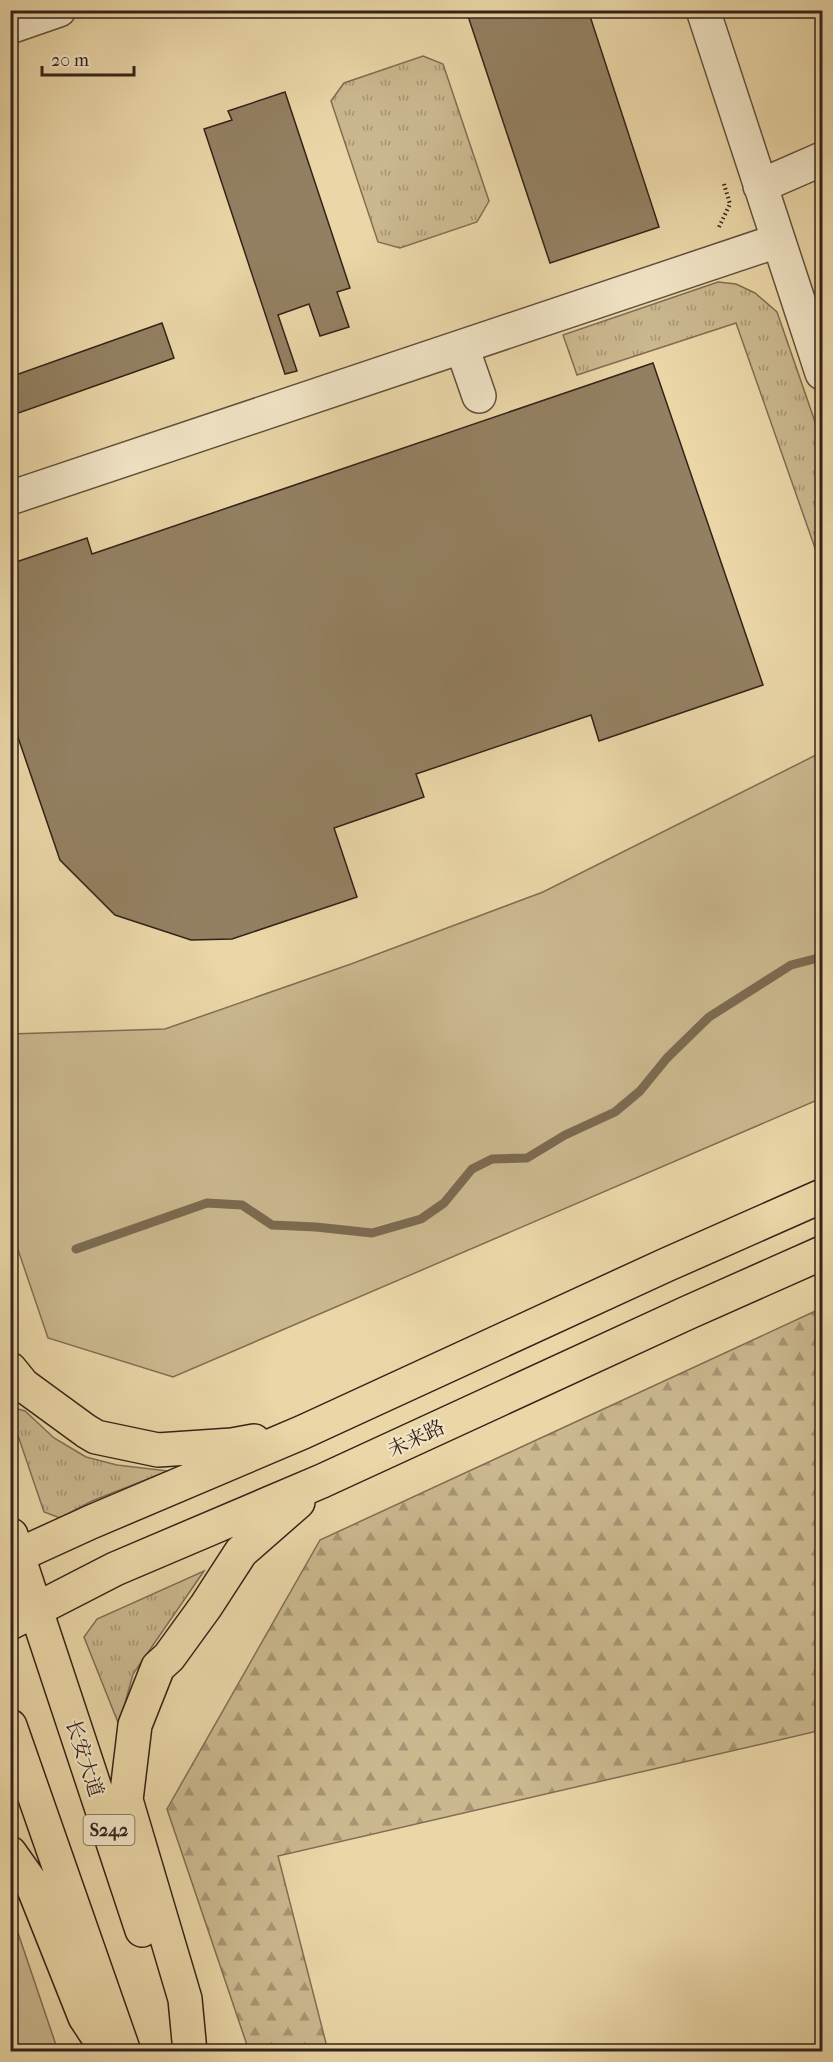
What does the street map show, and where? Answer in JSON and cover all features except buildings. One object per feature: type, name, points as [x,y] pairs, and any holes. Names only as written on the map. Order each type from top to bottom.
[{"type":"main road","points":[[13,1549],[91,1522],[303,1432],[822,1196]]},
{"type":"main road","name":"未来路","points":[[23,1616],[115,1569],[322,1481],[822,1253]]},
{"type":"main road","points":[[10,1369],[23,1385],[96,1437],[158,1450],[232,1445],[303,1432]]},
{"type":"main road","points":[[190,2052],[185,1999],[126,1800],[135,1725],[158,1667],[169,1656],[206,1606],[241,1552],[322,1481]]},
{"type":"main road","name":"长安大道","points":[[13,1549],[23,1616],[182,2052]]},
{"type":"main road","points":[[10,1726],[124,2052]]},
{"type":"main road","points":[[10,1853],[32,1884],[85,2018],[108,2052]]},
{"type":"street","points":[[10,27],[59,10]]},
{"type":"street","points":[[703,10],[822,373]]},
{"type":"street","points":[[760,186],[822,159]]},
{"type":"street","points":[[10,498],[777,241]]},
{"type":"street","points":[[462,347],[479,396]]},
{"type":"path","points":[[718,230],[730,204],[723,181]]},
{"type":"green space","points":[[423,56],[443,64],[489,201],[477,222],[400,248],[378,242],[331,101],[344,83]]},
{"type":"green space","points":[[718,282],[736,284],[755,293],[777,312],[822,442],[822,568],[736,323],[577,375],[563,335]]},
{"type":"green space","points":[[822,752],[822,1098],[173,1377],[48,1338],[11,1229],[11,1034],[165,1029],[351,964],[543,892]]},
{"type":"green space","points":[[822,1308],[822,1730],[278,1856],[328,2051],[249,2051],[167,1809],[320,1540]]},
{"type":"green space","points":[[11,1407],[25,1411],[54,1438],[86,1457],[117,1465],[168,1471],[92,1501],[60,1518],[44,1512],[11,1415]]},
{"type":"green space","points":[[204,1571],[133,1674],[119,1725],[84,1637],[97,1619]]},
{"type":"green space","points":[[11,1922],[15,1924],[58,2051],[11,2051]]},
{"type":"waterway","points":[[76,1249],[207,1203],[242,1205],[272,1225],[372,1233],[421,1219],[444,1203],[472,1169],[492,1159],[527,1158],[565,1135],[615,1112],[640,1091],[667,1058],[709,1017],[791,965],[822,957]]}]
